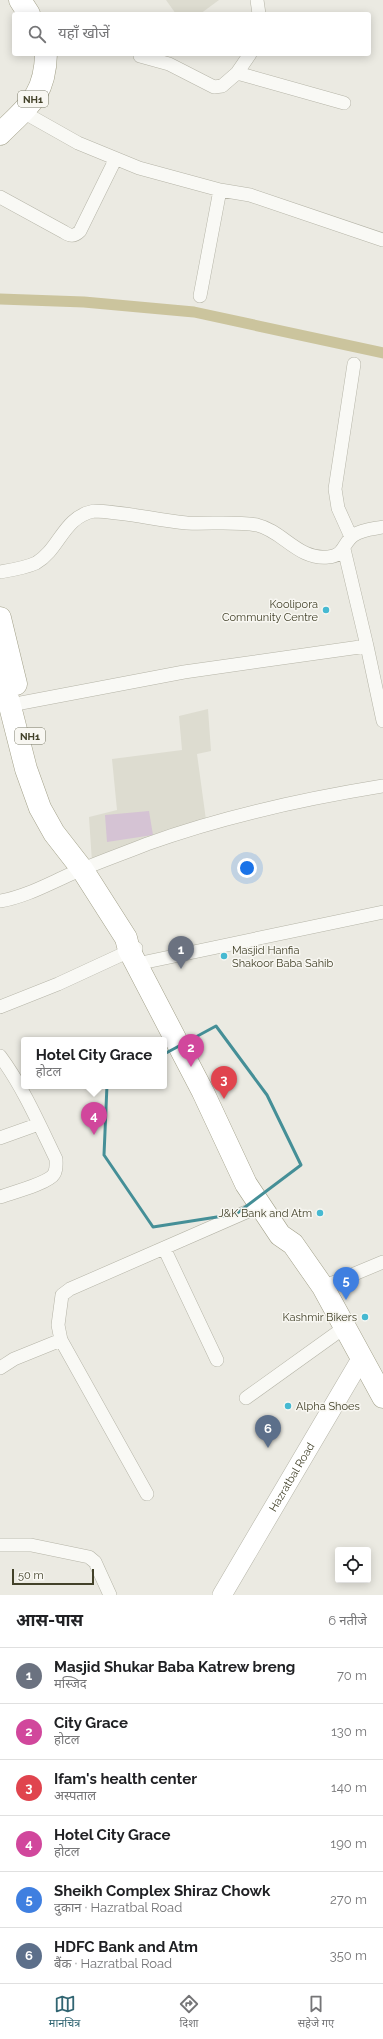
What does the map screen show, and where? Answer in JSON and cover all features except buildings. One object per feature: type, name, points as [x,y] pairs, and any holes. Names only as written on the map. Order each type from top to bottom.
[{"type":"highway","name":"NH1","points":[[0,134],[23,112],[42,85],[46,56]]},
{"type":"highway","name":"NH1","points":[[0,618],[39,770],[53,808],[65,832],[69,852]]},
{"type":"highway","name":"NH1","points":[[0,667],[32,786],[40,808],[54,833],[82,869],[135,949],[217,1094],[257,1180],[291,1232],[294,1244],[323,1287],[383,1397]]},
{"type":"highway","name":"NH1","points":[[135,949],[246,1184],[280,1235],[294,1244]]},
{"type":"main road","name":"Hazratbal Road","points":[[222,1595],[361,1359]]},
{"type":"street","points":[[257,0],[259,12]]},
{"type":"street","points":[[140,56],[169,64],[214,87],[222,86],[237,73],[249,56]]},
{"type":"street","points":[[237,73],[344,103]]},
{"type":"street","points":[[23,112],[78,143],[115,160],[138,168],[220,190],[250,195],[383,240]]},
{"type":"street","points":[[0,197],[71,236],[77,235],[115,160]]},
{"type":"street","points":[[200,296],[220,190]]},
{"type":"street","points":[[351,537],[338,508],[335,489],[354,364]]},
{"type":"street","points":[[0,572],[26,567],[36,562],[44,556],[74,520],[83,513],[94,511],[189,523],[256,525],[272,531],[300,551],[320,557],[336,555],[344,549],[351,537],[362,531],[383,527]]},
{"type":"street","points":[[344,549],[368,646],[383,721]]},
{"type":"street","points":[[21,703],[184,672],[368,646]]},
{"type":"street","points":[[0,901],[27,894],[82,869],[222,819],[334,794],[383,786]]},
{"type":"street","points":[[0,1007],[58,984],[135,949],[383,912]]},
{"type":"street","points":[[0,1056],[14,1075],[21,1089]]},
{"type":"street","points":[[0,1197],[46,1180],[54,1175],[56,1168],[56,1159],[21,1089]]},
{"type":"street","points":[[0,1138],[39,1124]]},
{"type":"street","points":[[147,1494],[61,1340],[58,1325],[62,1295],[70,1289],[260,1206]]},
{"type":"street","points":[[164,1248],[217,1360]]},
{"type":"street","points":[[323,1287],[383,1262]]},
{"type":"street","points":[[246,1398],[345,1327]]},
{"type":"street","points":[[0,1368],[14,1359],[61,1340]]},
{"type":"street","points":[[0,1545],[31,1545],[89,1557],[95,1562],[110,1595]]},
{"type":"highlighted area","points":[[216,1026],[267,1095],[301,1165],[236,1214],[153,1227],[104,1155],[107,1085]]},
{"type":"shaded area","points":[[166,0],[219,0],[203,12],[175,12]]},
{"type":"shaded area","points":[[208,709],[211,751],[197,754],[206,820],[92,862],[89,817],[117,810],[112,759],[182,750],[179,716]]},
{"type":"shaded area","points":[[149,811],[153,835],[107,842],[105,815]]},
{"type":"waterway","points":[[0,299],[84,302],[194,312],[383,353]]},
{"type":"place","name":"Koolipora Community Centre","points":[[326,610]]},
{"type":"place","name":"Masjid Hanfia Shakoor Baba Sahib","points":[[224,956]]},
{"type":"place","name":"Masjid Shukar Baba Katrew breng","points":[[181,969]]},
{"type":"place","name":"City Grace","points":[[191,1067]]},
{"type":"place","name":"Ifam's health center","points":[[224,1099]]},
{"type":"place","name":"Hotel City Grace","points":[[94,1135]]},
{"type":"place","name":"J&K Bank and Atm","points":[[320,1213]]},
{"type":"place","name":"Sheikh Complex Shiraz Chowk","points":[[346,1300]]},
{"type":"place","name":"Kashmir Bikers","points":[[365,1317]]},
{"type":"place","name":"Alpha Shoes","points":[[288,1406]]},
{"type":"place","name":"HDFC Bank and Atm","points":[[268,1448]]}]
